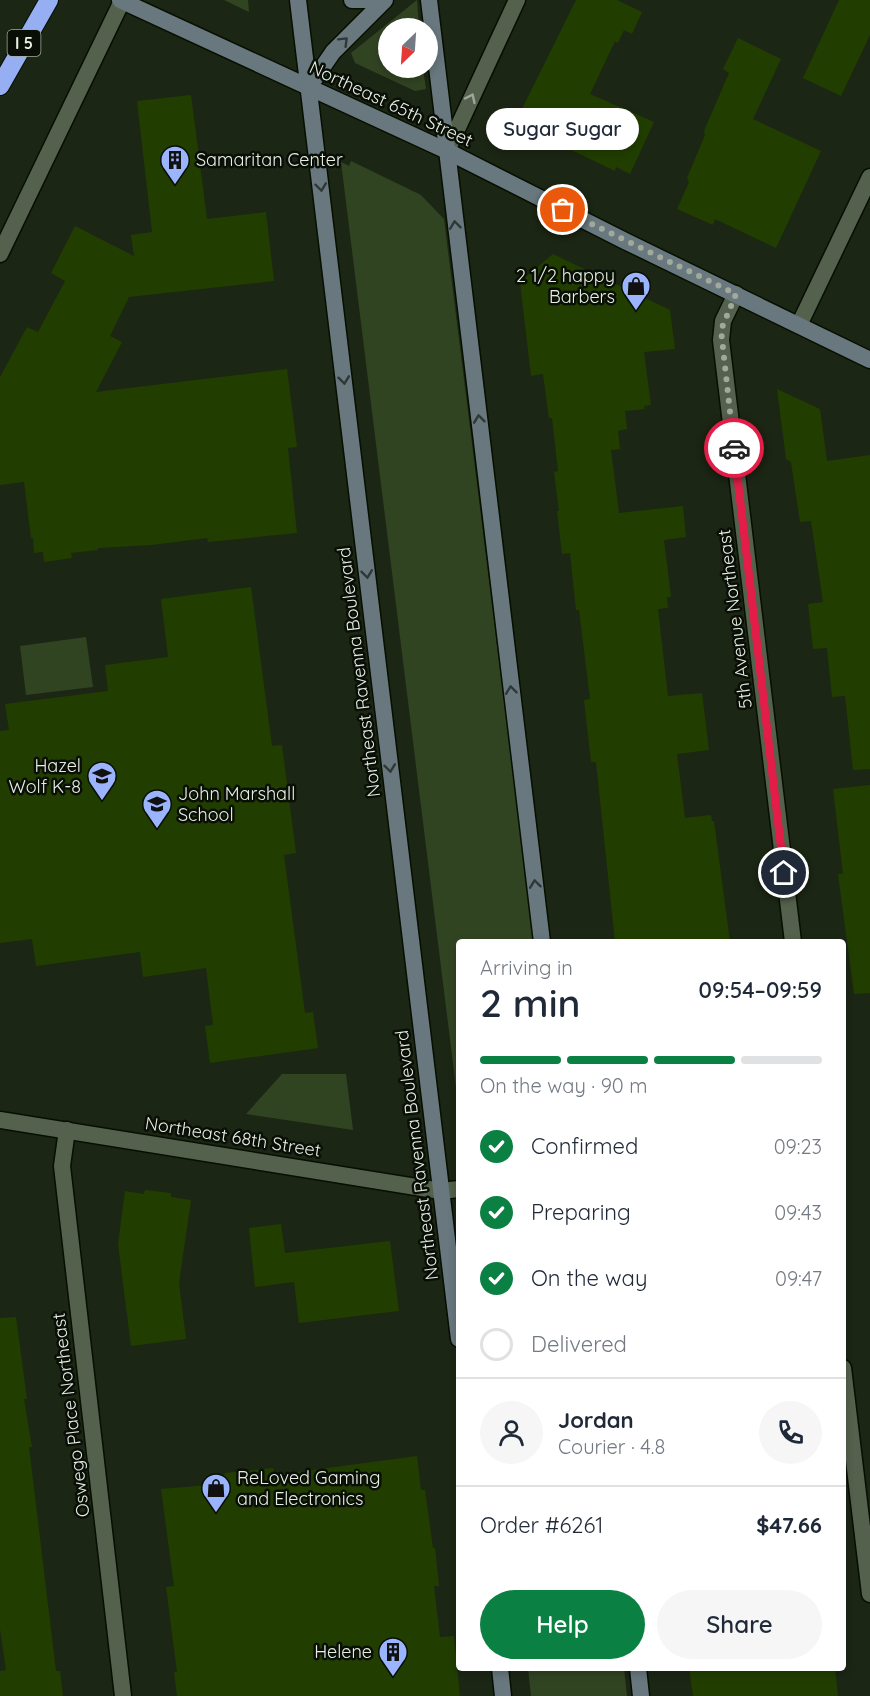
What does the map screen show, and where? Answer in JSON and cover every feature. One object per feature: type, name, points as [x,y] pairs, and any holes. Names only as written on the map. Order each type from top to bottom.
[{"type":"highway","name":"I 5","points":[[0,87],[49,0]]},
{"type":"main road","name":"Northeast Ravenna Boulevard","points":[[298,0],[456,1314]]},
{"type":"main road","points":[[352,0],[366,0]]},
{"type":"main road","points":[[309,87],[333,52],[385,0]]},
{"type":"main road","points":[[429,0],[542,939]]},
{"type":"main road","name":"Northeast 65th Street","points":[[121,1],[447,151],[870,360]]},
{"type":"main road","points":[[500,1671],[503,1696]]},
{"type":"main road","points":[[638,1671],[641,1696]]},
{"type":"street","points":[[447,151],[517,0]]},
{"type":"street","points":[[0,254],[121,1]]},
{"type":"street","points":[[799,325],[870,177]]},
{"type":"street","name":"5th Avenue Northeast","points":[[736,294],[723,321],[722,340],[793,939]]},
{"type":"street","name":"Northeast 68th Street","points":[[0,1120],[441,1191],[456,1189]]},
{"type":"street","name":"Oswego Place Northeast","points":[[67,1130],[62,1166],[123,1696]]},
{"type":"street","points":[[846,1393],[870,1594]]},
{"type":"green space","points":[[224,0],[248,0],[249,12]]},
{"type":"green space","points":[[417,0],[418,18],[395,18]]},
{"type":"green space","points":[[378,31],[378,74],[355,63],[351,53]]},
{"type":"green space","points":[[387,78],[424,78],[426,89],[415,91]]},
{"type":"green space","points":[[351,161],[421,195],[444,219],[534,939],[456,939],[456,1088],[341,162],[349,166]]},
{"type":"green space","points":[[86,637],[93,687],[26,695],[20,646]]},
{"type":"green space","points":[[282,1074],[346,1074],[353,1130],[246,1114]]},
{"type":"green space","points":[[528,1671],[624,1671],[627,1696],[531,1696]]},
{"type":"building","points":[[576,0],[617,0],[642,12],[632,34],[624,30],[618,43],[615,41],[590,94],[654,122],[630,174],[616,167],[615,171],[519,125],[520,123],[516,121]]},
{"type":"building","points":[[839,0],[870,0],[870,35],[841,96],[803,78]]},
{"type":"building","points":[[738,38],[781,59],[753,119],[821,151],[776,248],[715,219],[713,225],[677,209],[689,182],[687,178],[705,135],[704,131],[729,73],[723,69]]},
{"type":"building","points":[[191,95],[207,219],[266,212],[274,281],[129,297],[110,336],[122,342],[96,392],[287,369],[297,447],[288,448],[297,533],[208,542],[207,538],[152,545],[98,548],[98,550],[71,553],[72,558],[44,562],[43,552],[34,553],[24,482],[0,485],[0,377],[27,327],[38,332],[65,281],[51,273],[75,226],[134,256],[131,235],[152,232],[137,101]]},
{"type":"building","points":[[553,254],[670,310],[675,349],[644,352],[651,405],[644,406],[645,409],[625,411],[627,429],[618,431],[620,449],[611,450],[619,513],[683,506],[686,537],[664,540],[671,597],[667,597],[668,608],[658,609],[668,696],[702,693],[709,750],[677,754],[685,818],[711,815],[714,821],[730,939],[615,939],[596,762],[591,762],[584,700],[590,699],[579,610],[576,610],[570,553],[562,554],[554,472],[558,471],[552,418],[549,418],[543,374],[531,376],[520,282]]},
{"type":"building","points":[[777,389],[820,409],[827,461],[870,455],[870,769],[853,770],[845,696],[832,697],[827,648],[813,649],[808,604],[823,602],[811,521],[800,522],[791,462],[786,459]]},
{"type":"building","points":[[251,587],[272,746],[282,745],[296,853],[284,855],[305,1013],[313,1012],[318,1048],[210,1063],[205,1026],[213,1025],[206,968],[143,977],[140,952],[36,966],[32,939],[0,943],[0,731],[9,730],[5,704],[108,691],[105,665],[168,657],[161,599]]},
{"type":"building","points":[[870,785],[870,993],[854,994],[838,874],[843,874],[833,789]]},
{"type":"building","points":[[145,1190],[171,1193],[171,1197],[191,1200],[179,1283],[186,1339],[131,1346],[118,1244],[125,1191],[144,1194]]},
{"type":"building","points":[[281,1224],[285,1253],[390,1241],[399,1311],[299,1323],[294,1282],[255,1287],[249,1228]]},
{"type":"building","points":[[16,1317],[56,1671],[60,1671],[63,1696],[0,1696],[0,1671],[6,1670],[0,1629],[0,1318]]},
{"type":"building","points":[[417,1456],[421,1490],[425,1490],[433,1548],[435,1548],[439,1586],[434,1586],[440,1637],[454,1636],[460,1696],[177,1696],[174,1672],[177,1672],[166,1587],[174,1586],[161,1489],[222,1484],[225,1473],[273,1468],[275,1475]]},
{"type":"building","points":[[689,1671],[835,1671],[838,1696],[693,1696]]},
{"type":"way so far","points":[[563,210],[736,294],[721,330],[734,448]]},
{"type":"place","name":"Samaritan Center","points":[[175,186]]},
{"type":"place","name":"Sugar Sugar","points":[[563,210]]},
{"type":"place","name":"2 1/2 happy Barbers","points":[[636,312]]},
{"type":"place","name":"Hazel Wolf K-8","points":[[102,802]]},
{"type":"place","name":"John Marshall School","points":[[157,830]]},
{"type":"place","name":"ReLoved Gaming and Electronics","points":[[216,1514]]},
{"type":"place","name":"Helene","points":[[393,1678]]},
{"type":"route","points":[[734,448],[784,873]]}]
